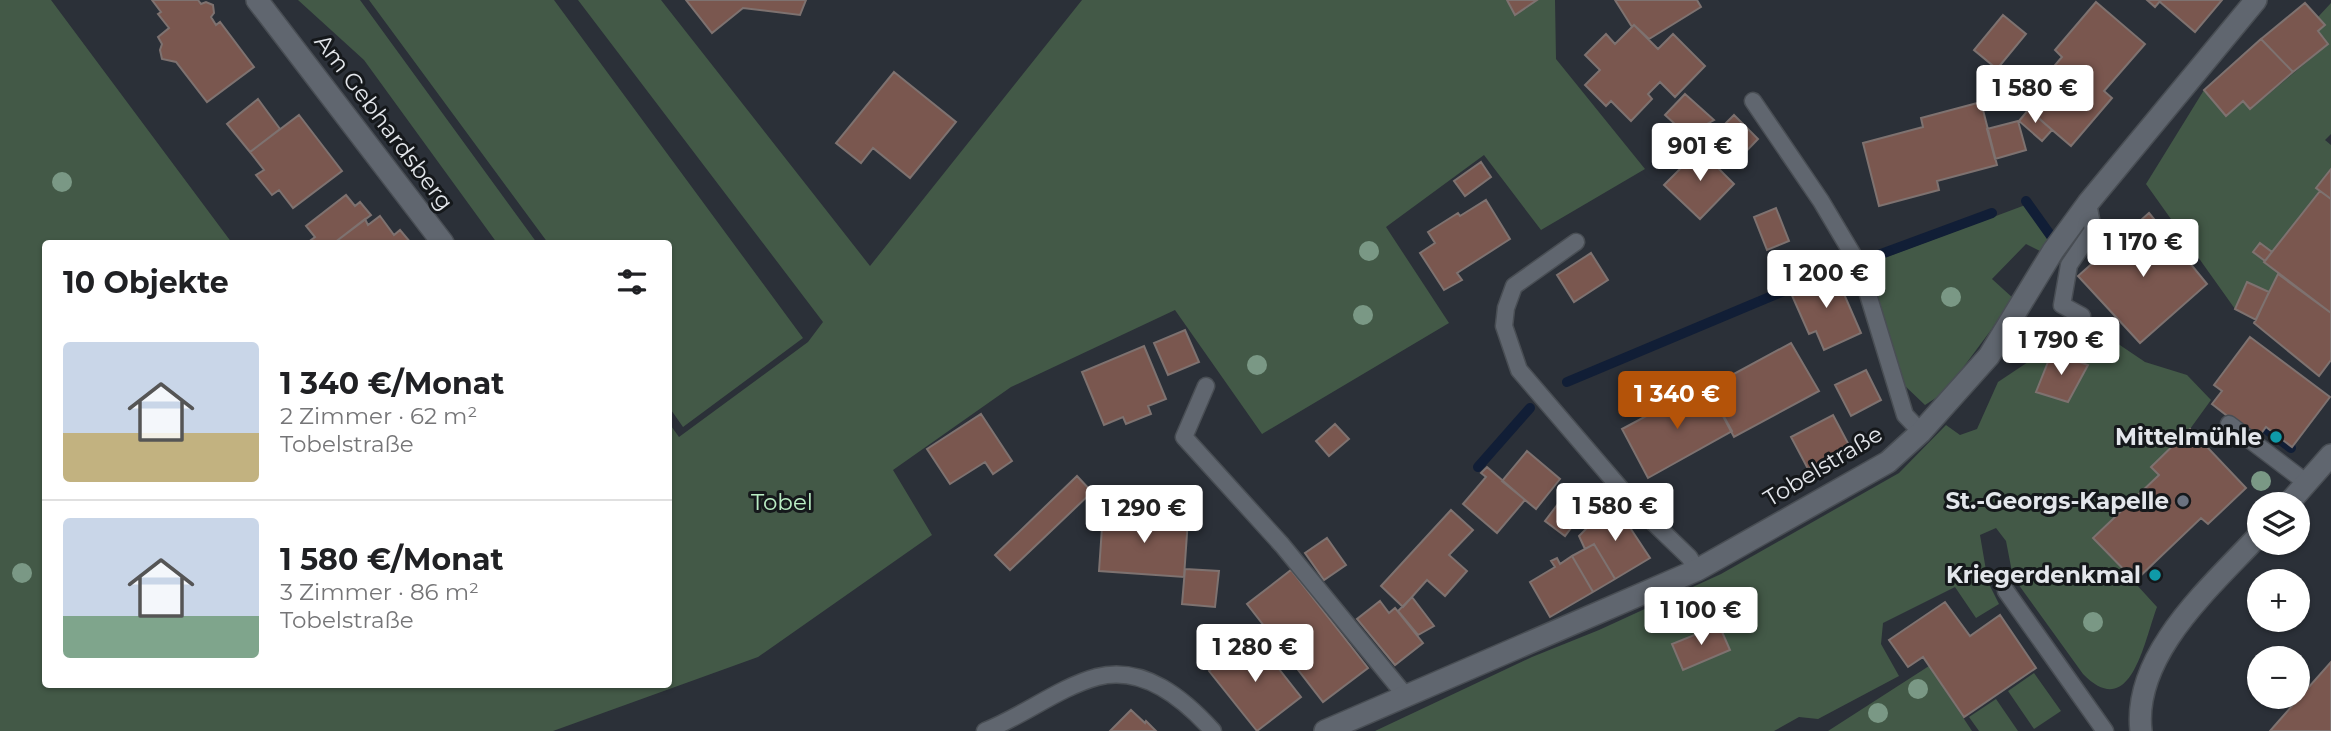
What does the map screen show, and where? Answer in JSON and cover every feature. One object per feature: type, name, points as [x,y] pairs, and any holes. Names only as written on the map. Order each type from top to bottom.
[{"type":"street","name":"Am Gebhardsberg","points":[[257,0],[441,240]]},
{"type":"street","name":"Tobelstraße","points":[[1325,731],[1697,570],[1888,463],[1921,432],[1989,356],[2053,251],[2088,203],[2256,0]]},
{"type":"street","points":[[2299,492],[2331,455]]},
{"type":"street","points":[[2136,729],[2150,676],[2177,625],[2247,548]]},
{"type":"lane","points":[[1754,101],[1821,201],[1859,265],[1905,415],[1921,432]]},
{"type":"lane","points":[[2082,316],[2062,305],[2069,265],[2093,230],[2088,203]]},
{"type":"lane","points":[[1576,242],[1514,286],[1506,308],[1504,326],[1519,370],[1633,503],[1689,557],[1697,570]]},
{"type":"lane","points":[[1206,386],[1184,438],[1332,603],[1405,695]]},
{"type":"lane","points":[[2229,424],[2307,483]]},
{"type":"lane","points":[[2006,591],[2105,731]]},
{"type":"lane","points":[[985,731],[1009,722],[1078,684],[1099,677],[1120,676],[1157,683],[1195,711],[1213,731]]},
{"type":"green space","name":"Tobel","points":[[0,0],[51,0],[230,240],[42,240],[42,688],[672,688],[672,427],[679,437],[808,342],[823,322],[578,0],[661,0],[870,266],[1082,0],[1555,0],[1556,59],[1645,169],[1541,230],[1484,155],[1386,227],[1449,323],[1262,434],[1175,310],[1011,387],[893,470],[932,535],[758,657],[553,731],[0,731]]},
{"type":"green space","points":[[298,0],[360,0],[535,240],[495,240],[364,60]]},
{"type":"green space","points":[[369,0],[554,0],[803,338],[683,427],[672,411],[672,240],[546,240]]},
{"type":"green space","points":[[2331,3],[2331,134],[2325,140],[2331,145],[2331,169],[2320,191],[2272,252],[2260,243],[2253,252],[2278,274],[2269,292],[2248,282],[2235,309],[2146,184],[2204,90],[2226,116],[2243,101],[2251,109],[2328,44],[2318,31],[2325,25],[2318,17]]},
{"type":"green space","points":[[2028,204],[2050,241],[2042,252],[2026,244],[1992,279],[2014,299],[1945,392],[1925,405],[1904,385],[1868,264]]},
{"type":"green space","points":[[2105,335],[2145,362],[2187,375],[2211,400],[2190,429],[2151,467],[2159,475],[2093,537],[2157,607],[2133,672],[2124,683],[2113,689],[2099,687],[2083,674],[2013,577],[2006,541],[1996,528],[1980,535],[1988,582],[1999,604],[1976,618],[1955,587],[1883,623],[1881,644],[1899,676],[1818,719],[1799,717],[1774,731],[1375,731],[1532,657],[1599,630],[1721,574],[1899,473],[1946,425],[1960,435],[1977,429],[1998,382],[2058,342]]},
{"type":"green space","points":[[1929,666],[1972,731],[1828,731]]},
{"type":"green space","points":[[2034,673],[2061,711],[2034,729],[2008,691]]},
{"type":"green space","points":[[1996,699],[2018,731],[1979,731],[1969,717]]},
{"type":"building","points":[[152,0],[198,0],[201,4],[206,2],[213,5],[214,13],[211,17],[216,25],[220,22],[254,67],[207,102],[176,62],[162,59],[162,44],[158,37],[169,28],[158,14],[161,12]]},
{"type":"building","points":[[686,0],[806,0],[800,15],[743,8],[712,33]]},
{"type":"building","points":[[1507,0],[1537,0],[1515,15]]},
{"type":"building","points":[[1615,0],[1697,0],[1701,7],[1649,39],[1634,25],[1632,27]]},
{"type":"building","points":[[2147,0],[2161,0],[2155,7]]},
{"type":"building","points":[[2222,0],[2195,32],[2160,2]]},
{"type":"building","points":[[2096,2],[2145,44],[2104,91],[2112,98],[2071,146],[2022,104],[2062,57],[2055,50]]},
{"type":"building","points":[[2305,3],[2325,25],[2318,31],[2328,44],[2293,72],[2261,39]]},
{"type":"building","points":[[2003,15],[2026,34],[1997,69],[1974,50]]},
{"type":"building","points":[[1634,25],[1658,49],[1673,34],[1705,66],[1675,97],[1660,82],[1648,94],[1652,99],[1631,121],[1611,101],[1606,106],[1585,85],[1600,70],[1585,55],[1606,34],[1615,44]]},
{"type":"building","points":[[2261,39],[2293,72],[2250,109],[2243,101],[2226,116],[2204,90]]},
{"type":"building","points":[[894,72],[956,122],[910,178],[873,148],[861,163],[836,143]]},
{"type":"building","points":[[1685,94],[1714,120],[1687,135],[1665,115]]},
{"type":"building","points":[[258,99],[280,129],[250,152],[227,124]]},
{"type":"building","points":[[1981,102],[1997,165],[1937,181],[1939,190],[1879,206],[1863,143],[1923,127],[1921,118]]},
{"type":"building","points":[[2029,109],[2052,130],[2042,141],[2019,121]]},
{"type":"building","points":[[299,115],[342,171],[293,208],[279,190],[272,195],[256,175],[264,170],[250,152]]},
{"type":"building","points":[[1734,115],[1758,139],[1732,166],[1708,141]]},
{"type":"building","points":[[2018,121],[2026,150],[1995,159],[1987,129]]},
{"type":"building","points":[[1703,146],[1722,164],[1718,168],[1734,184],[1700,219],[1664,185]]},
{"type":"building","points":[[1481,162],[1491,177],[1465,196],[1454,181]]},
{"type":"building","points":[[2331,169],[2331,199],[2316,188]]},
{"type":"building","points":[[2320,191],[2331,199],[2331,313],[2264,262]]},
{"type":"building","points":[[346,195],[355,206],[360,202],[371,215],[338,240],[311,240],[315,237],[306,226]]},
{"type":"building","points":[[1486,200],[1510,239],[1457,273],[1462,280],[1444,290],[1420,253],[1435,243],[1428,232],[1458,213],[1460,216]]},
{"type":"building","points":[[1776,208],[1789,241],[1767,250],[1754,217]]},
{"type":"building","points":[[2149,213],[2207,284],[2140,343],[2078,276]]},
{"type":"building","points":[[380,216],[394,235],[400,230],[408,240],[338,240],[365,219],[368,225]]},
{"type":"building","points":[[2260,243],[2272,252],[2265,261],[2253,252]]},
{"type":"building","points":[[1591,253],[1608,280],[1574,302],[1557,275]]},
{"type":"building","points":[[1834,271],[1861,333],[1824,350],[1816,331],[1809,334],[1790,291]]},
{"type":"building","points":[[2278,274],[2331,313],[2331,360],[2319,376],[2254,323]]},
{"type":"building","points":[[2247,282],[2269,292],[2256,320],[2235,309]]},
{"type":"building","points":[[1185,330],[1199,362],[1168,375],[1154,343]]},
{"type":"building","points":[[2250,337],[2330,397],[2292,447],[2266,427],[2257,439],[2212,404],[2222,391],[2214,385]]},
{"type":"building","points":[[1791,343],[1819,391],[1734,437],[1708,388]]},
{"type":"building","points":[[1144,346],[1166,399],[1148,406],[1151,414],[1126,424],[1123,417],[1104,425],[1082,372]]},
{"type":"building","points":[[2052,352],[2088,365],[2068,402],[2036,392]]},
{"type":"building","points":[[1866,370],[1881,400],[1851,416],[1835,385]]},
{"type":"building","points":[[1706,384],[1732,431],[1648,478],[1622,429]]},
{"type":"building","points":[[981,414],[1012,461],[993,474],[985,462],[950,484],[927,449]]},
{"type":"building","points":[[1833,415],[1850,447],[1808,469],[1791,437]]},
{"type":"building","points":[[1335,424],[1349,439],[1329,456],[1316,441]]},
{"type":"building","name":"St.-Georgs-Kapelle","points":[[2190,429],[2246,488],[2208,524],[2201,518],[2135,581],[2093,538],[2159,475],[2151,467]]},
{"type":"building","points":[[1527,451],[1560,479],[1536,509],[1502,481]]},
{"type":"building","points":[[1487,467],[1525,500],[1497,533],[1463,504],[1486,477],[1481,473]]},
{"type":"building","points":[[1077,476],[1092,492],[1010,570],[995,555]]},
{"type":"building","points":[[1561,500],[1580,516],[1565,536],[1545,521]]},
{"type":"building","points":[[1617,508],[1650,558],[1615,579],[1594,544],[1585,549],[1579,536],[1591,524]]},
{"type":"building","points":[[1451,510],[1473,530],[1449,555],[1467,571],[1445,596],[1427,580],[1403,607],[1381,586]]},
{"type":"building","points":[[1103,513],[1188,519],[1184,577],[1099,571]]},
{"type":"building","points":[[1327,538],[1346,565],[1324,580],[1305,553]]},
{"type":"building","points":[[1594,544],[1615,579],[1593,592],[1572,556]]},
{"type":"building","points":[[1572,556],[1593,592],[1550,617],[1530,582],[1555,567],[1551,561],[1557,558],[1560,564]]},
{"type":"building","points":[[1185,569],[1219,571],[1215,607],[1182,604]]},
{"type":"building","points":[[1291,570],[1368,668],[1323,702],[1247,604]]},
{"type":"building","points":[[1412,597],[1434,626],[1418,635],[1398,611]]},
{"type":"building","points":[[1380,601],[1389,613],[1395,608],[1423,643],[1395,665],[1357,619]]},
{"type":"building","points":[[1945,602],[1970,636],[2000,615],[2036,668],[1964,717],[1923,657],[1908,667],[1889,640]]},
{"type":"building","points":[[1699,603],[1703,610],[1696,613],[1693,607]]},
{"type":"building","points":[[1719,625],[1730,650],[1683,670],[1672,644]]},
{"type":"building","points":[[1253,636],[1301,697],[1257,731],[1209,671]]},
{"type":"building","points":[[2331,662],[2331,731],[2270,731],[2289,709],[2310,709],[2310,686]]},
{"type":"building","points":[[1131,710],[1145,723],[1146,721],[1156,731],[1110,731]]},
{"type":"waterway","points":[[2026,201],[2051,236]]},
{"type":"waterway","points":[[1873,257],[1992,213]]},
{"type":"waterway","points":[[1567,382],[1846,265]]},
{"type":"waterway","points":[[1478,467],[1530,408]]},
{"type":"waterway","points":[[2266,429],[2291,448]]},
{"type":"place","name":"Mittelmühle","points":[[2276,437]]},
{"type":"place","name":"St.-Georgs-Kapelle","points":[[2183,501]]},
{"type":"place","name":"Kriegerdenkmal","points":[[2155,575]]}]
